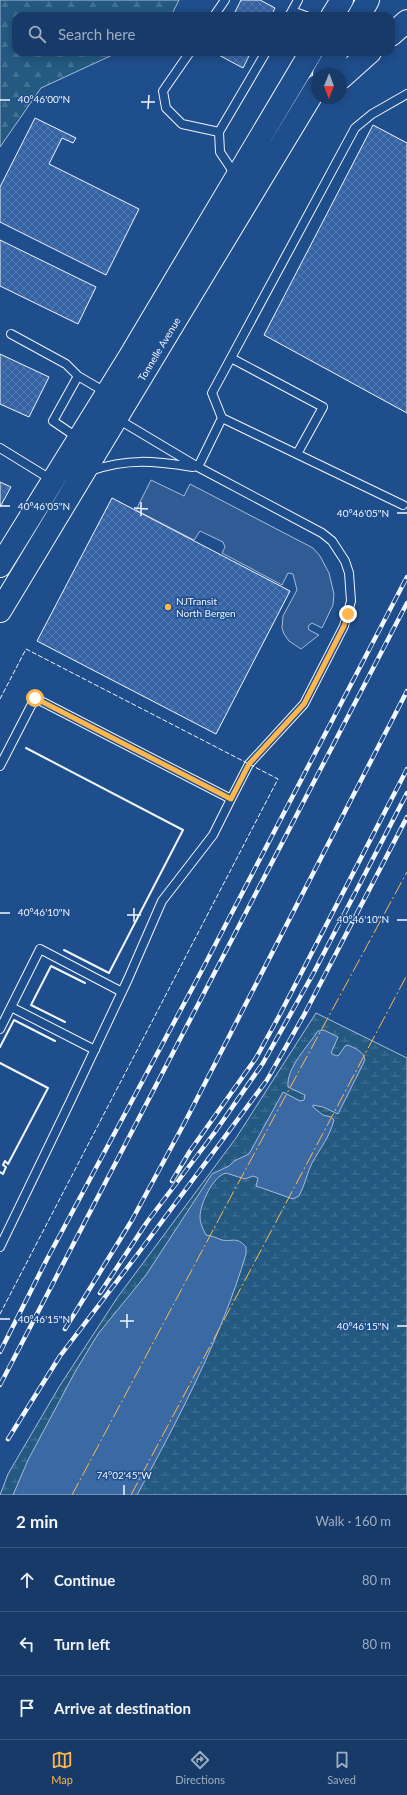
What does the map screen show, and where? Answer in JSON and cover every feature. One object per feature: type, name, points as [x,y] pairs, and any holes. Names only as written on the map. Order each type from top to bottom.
[{"type":"highway","points":[[334,12],[342,0]]},
{"type":"highway","points":[[361,12],[368,0]]},
{"type":"highway","points":[[395,32],[407,21]]},
{"type":"highway","name":"Tonnelle Avenue","points":[[0,611],[83,473],[108,409],[237,177],[309,56]]},
{"type":"highway","points":[[328,68],[335,56]]},
{"type":"highway","points":[[347,73],[366,56]]},
{"type":"highway","name":"Tonnelle Avenue","points":[[0,566],[79,438],[108,409],[311,96]]},
{"type":"highway","points":[[301,113],[311,104]]},
{"type":"lane","points":[[217,12],[225,0]]},
{"type":"lane","points":[[292,12],[298,0]]},
{"type":"lane","points":[[187,56],[163,91],[166,108],[182,124],[219,132]]},
{"type":"lane","points":[[237,177],[220,152],[219,132],[264,56]]},
{"type":"lane","points":[[403,505],[222,418],[212,393],[355,128],[372,114],[407,94]]},
{"type":"lane","points":[[0,1247],[95,1050],[162,901],[213,835],[249,764],[304,704],[344,626],[351,601],[349,573],[345,560],[332,541],[322,533],[198,467],[108,409],[66,364],[11,334]]},
{"type":"lane","points":[[231,358],[323,407],[297,454]]},
{"type":"lane","points":[[78,376],[53,420],[79,438]]},
{"type":"lane","points":[[198,467],[222,418]]},
{"type":"lane","points":[[0,448],[52,481]]},
{"type":"lane","points":[[83,473],[106,465],[134,461],[198,467]]},
{"type":"lane","points":[[0,766],[35,698],[231,799]]},
{"type":"lane","points":[[0,1029],[40,949],[122,992]]},
{"type":"lane","points":[[11,1008],[95,1050]]},
{"type":"green space","points":[[0,0],[179,0],[173,12],[12,12],[12,56],[110,56],[41,88],[0,147]]},
{"type":"green space","points":[[316,1013],[407,1058],[407,1495],[0,1495],[8,1474],[59,1387],[117,1298],[236,1138]]},
{"type":"shaded area","points":[[151,480],[184,496],[190,484],[313,548],[320,556],[329,573],[334,594],[333,605],[322,628],[312,623],[308,626],[309,630],[319,635],[301,649],[289,641],[284,634],[282,628],[283,616],[297,590],[293,574],[288,573],[282,585],[222,553],[225,547],[223,542],[200,531],[194,540],[136,510]]},
{"type":"shaded area","points":[[324,1030],[338,1037],[331,1053],[336,1056],[339,1055],[345,1046],[348,1045],[361,1053],[365,1060],[338,1114],[323,1107],[313,1105],[313,1107],[323,1115],[331,1117],[334,1120],[327,1137],[312,1163],[299,1196],[293,1199],[256,1186],[258,1178],[253,1176],[245,1179],[226,1173],[216,1179],[208,1191],[202,1205],[200,1217],[201,1224],[206,1235],[222,1240],[237,1240],[246,1247],[246,1254],[236,1285],[212,1347],[168,1437],[137,1495],[13,1495],[28,1460],[75,1372],[98,1334],[146,1275],[212,1174],[249,1154],[283,1092],[300,1101],[304,1100],[305,1095],[288,1087],[290,1072],[318,1031]]},
{"type":"building","points":[[241,0],[260,0],[275,8],[273,12],[235,12]]},
{"type":"building","points":[[220,56],[249,56],[243,68]]},
{"type":"building","points":[[35,118],[76,138],[73,143],[62,138],[49,164],[139,209],[106,275],[0,222],[0,187]]},
{"type":"building","points":[[373,125],[407,143],[407,413],[264,335]]},
{"type":"building","points":[[0,240],[96,287],[78,324],[0,286]]},
{"type":"building","points":[[0,354],[49,377],[29,417],[0,404]]},
{"type":"building","points":[[0,482],[11,487],[0,507]]},
{"type":"building","name":"NJTransit North Bergen","points":[[112,498],[290,591],[216,734],[37,641]]},
{"type":"railway","points":[[0,1352],[46,1261],[201,972],[407,577]]},
{"type":"railway","points":[[0,1385],[407,603]]},
{"type":"railway","points":[[65,1329],[132,1220],[186,1120],[407,691]]},
{"type":"railway","points":[[172,1181],[190,1151],[256,1058],[407,769]]},
{"type":"railway","points":[[100,1293],[147,1222],[215,1132],[263,1063],[313,974],[407,793]]},
{"type":"railway","points":[[8,1439],[60,1356],[267,1080],[304,1015],[407,817]]},
{"type":"fence","points":[[0,699],[26,649],[278,779],[0,1314]]},
{"type":"wall","points":[[26,748],[183,830],[109,973],[64,950]]},
{"type":"wall","points":[[65,1022],[31,1005],[51,966],[85,983]]},
{"type":"wall","points":[[0,1047],[14,1020],[55,1041]]},
{"type":"wall","points":[[0,1063],[48,1088],[8,1164],[5,1161],[3,1165],[6,1167],[3,1174],[0,1172]]},
{"type":"power","points":[[72,1495],[228,1202],[407,872]]},
{"type":"power","points":[[131,1495],[407,975]]},
{"type":"place","name":"NJTransit North Bergen","points":[[168,607]]},
{"type":"route","points":[[35,698],[231,799],[249,764],[304,704],[344,626],[348,614]]}]
